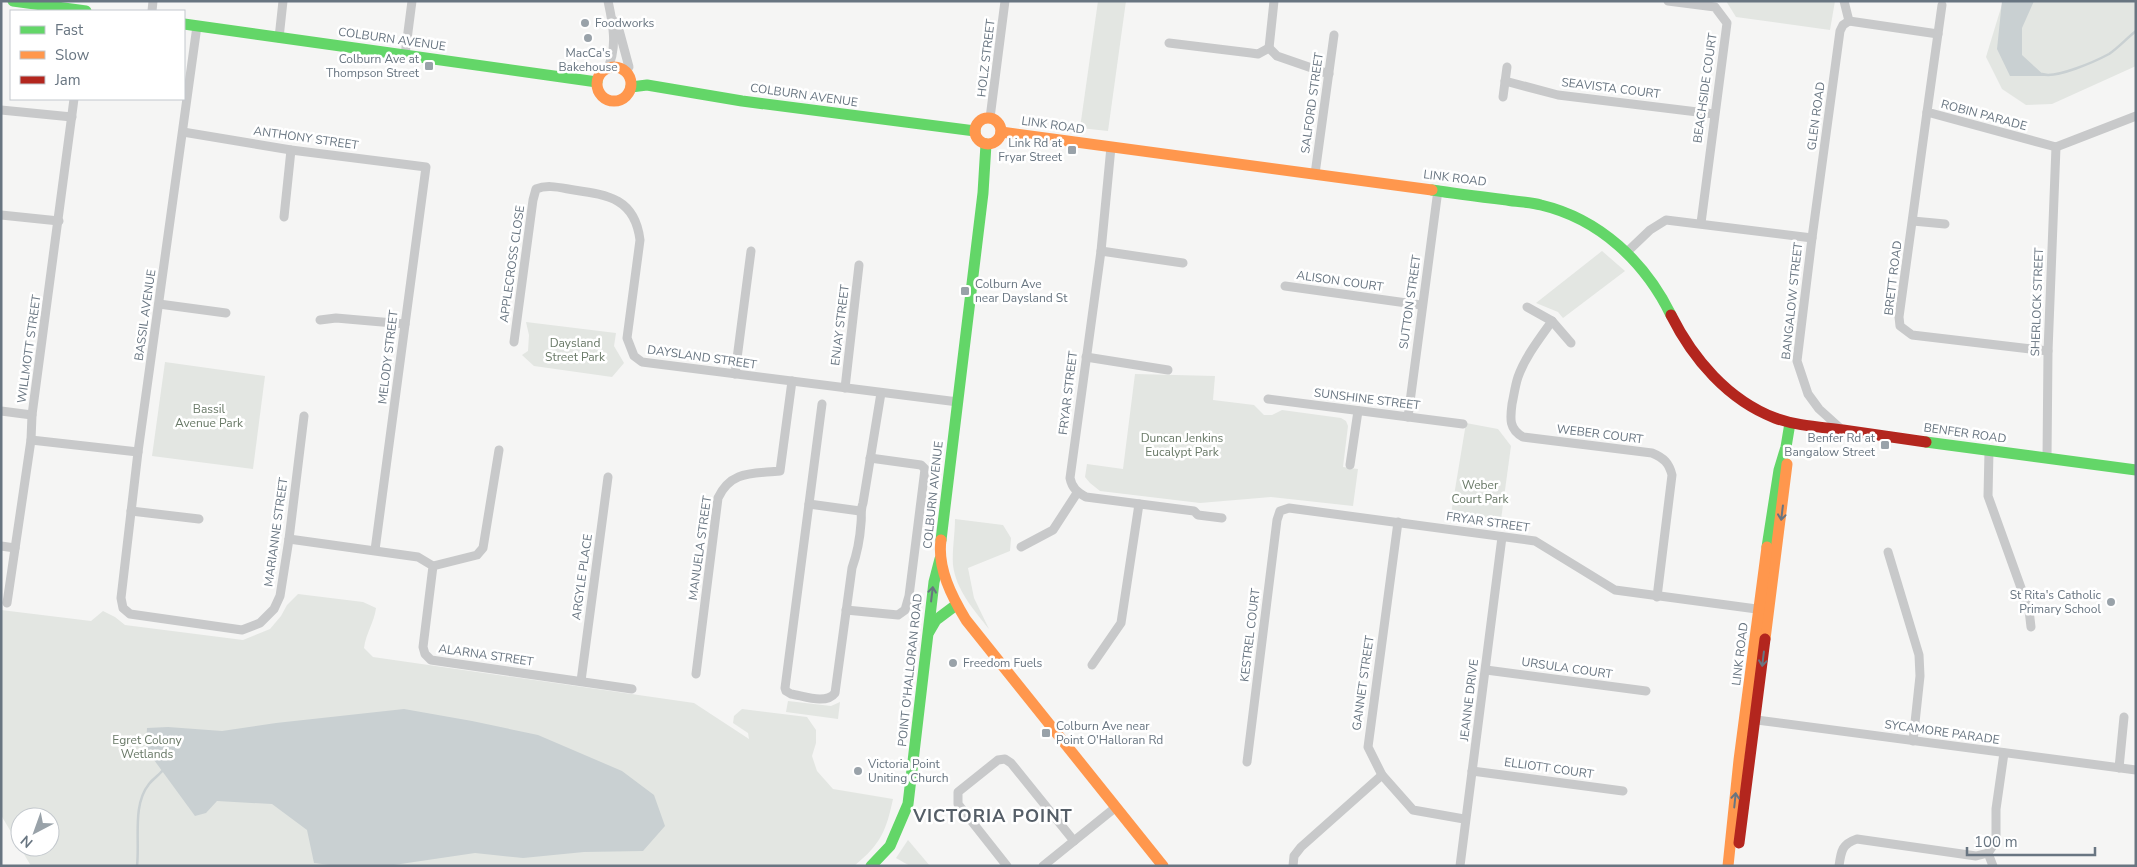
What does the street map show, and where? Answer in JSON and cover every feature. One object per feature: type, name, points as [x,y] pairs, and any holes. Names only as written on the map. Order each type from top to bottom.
[{"type":"street","points":[[13,1],[79,10]]},
{"type":"street","points":[[279,38],[284,1]]},
{"type":"street","points":[[405,54],[412,1]]},
{"type":"street","points":[[607,69],[619,68],[630,78],[631,88],[622,100],[607,100],[599,93],[597,82],[600,74],[607,69],[614,54],[612,18],[608,1]]},
{"type":"street","name":"HOLZ STREET","points":[[990,118],[1005,1]]},
{"type":"street","points":[[1269,48],[1274,1]]},
{"type":"street","name":"BEACHSIDE COURT","points":[[1668,1],[1715,7],[1727,23],[1700,223]]},
{"type":"street","points":[[1844,1],[1849,21],[1938,34]]},
{"type":"street","name":"ROBIN PARADE","points":[[1942,5],[1927,112],[2056,147]]},
{"type":"street","points":[[612,18],[620,30],[629,67],[625,72]]},
{"type":"street","name":"GLEN ROAD","points":[[1812,238],[1840,31],[1843,25],[1849,21]]},
{"type":"street","name":"COLBURN AVENUE","points":[[185,24],[597,82]]},
{"type":"street","name":"BASSIL AVENUE","points":[[123,608],[121,598],[138,452],[197,26]]},
{"type":"street","name":"SALFORD STREET","points":[[1315,174],[1334,35]]},
{"type":"street","points":[[1169,43],[1258,54],[1269,48]]},
{"type":"street","points":[[1269,48],[1278,56],[1328,74]]},
{"type":"street","points":[[1503,97],[1507,67]]},
{"type":"street","name":"SEAVISTA COURT","points":[[1505,81],[1558,95],[1714,114]]},
{"type":"street","name":"COLBURN AVENUE","points":[[631,88],[647,85],[742,101],[975,131]]},
{"type":"street","name":"WILLMOTT STREET","points":[[7,603],[31,440],[32,415],[74,100]]},
{"type":"street","points":[[1,110],[72,117]]},
{"type":"street","name":"BRETT ROAD","points":[[1927,112],[1899,316],[1900,326],[1912,334],[2048,351]]},
{"type":"street","points":[[2056,147],[2136,116]]},
{"type":"street","points":[[990,118],[999,124],[1001,132],[998,140],[986,144],[979,141],[975,131],[979,121],[990,118]]},
{"type":"street","name":"ANTHONY STREET","points":[[182,132],[291,150],[426,167]]},
{"type":"street","name":"LINK ROAD","points":[[1001,132],[1517,200],[1561,211],[1577,218],[1604,233],[1627,252],[1650,278],[1683,338],[1710,371],[1740,398],[1765,413],[1790,423],[1786,447],[1779,470],[1750,719],[1728,866]]},
{"type":"street","name":"COLBURN AVENUE","points":[[986,144],[983,193],[940,546],[947,586],[956,605],[973,630],[1163,866]]},
{"type":"street","name":"FRYAR STREET","points":[[1077,493],[1071,485],[1070,478],[1101,251],[1111,147]]},
{"type":"street","name":"SHERLOCK STREET","points":[[2046,458],[2056,147]]},
{"type":"street","points":[[284,217],[291,150]]},
{"type":"street","name":"MELODY STREET","points":[[375,550],[426,167]]},
{"type":"street","name":"DAYSLAND STREET","points":[[536,189],[544,186],[604,194],[624,205],[634,216],[640,240],[627,338],[634,356],[642,362],[958,402]]},
{"type":"street","name":"APPLECROSS CLOSE","points":[[514,342],[536,189]]},
{"type":"street","name":"SUTTON STREET","points":[[1408,417],[1438,190]]},
{"type":"street","points":[[1,214],[59,222]]},
{"type":"street","name":"BANGALOW STREET","points":[[1627,252],[1650,230],[1666,220],[1812,238],[1797,361],[1808,394],[1819,409],[1840,428]]},
{"type":"street","points":[[1913,221],[1944,224]]},
{"type":"street","points":[[735,374],[751,251]]},
{"type":"street","points":[[1101,251],[1183,263]]},
{"type":"street","name":"ENJAY STREET","points":[[845,388],[859,265]]},
{"type":"street","name":"ALISON COURT","points":[[1285,286],[1422,305]]},
{"type":"street","points":[[159,304],[226,313]]},
{"type":"street","points":[[1527,307],[1552,321],[1570,343]]},
{"type":"street","points":[[320,320],[336,318],[405,324]]},
{"type":"street","name":"WEBER COURT","points":[[1552,321],[1517,379],[1510,416],[1511,426],[1515,433],[1523,437],[1652,453],[1662,457],[1670,466],[1672,475],[1657,596]]},
{"type":"street","points":[[1086,357],[1168,370]]},
{"type":"street","name":"MANUELA STREET","points":[[696,674],[718,498],[729,481],[738,476],[780,471],[792,381]]},
{"type":"street","points":[[822,404],[786,691],[790,694],[826,700],[832,698],[835,693],[846,610],[861,522],[860,511],[877,425],[881,393]]},
{"type":"street","name":"SUNSHINE STREET","points":[[1268,399],[1462,424]]},
{"type":"street","points":[[1,411],[32,415]]},
{"type":"street","points":[[1350,465],[1358,412]]},
{"type":"street","name":"MARIANNE STREET","points":[[123,608],[130,614],[242,630],[260,623],[274,609],[280,596],[289,539],[304,416]]},
{"type":"street","name":"BENFER ROAD","points":[[1790,423],[1840,428],[1989,451],[2136,470]]},
{"type":"street","points":[[31,440],[138,452]]},
{"type":"street","points":[[289,539],[418,557],[434,566],[477,555],[483,548],[499,450]]},
{"type":"street","points":[[1989,451],[1988,496],[2029,610],[2031,627]]},
{"type":"street","points":[[846,610],[898,615],[905,610],[909,596],[924,469],[921,465],[870,458]]},
{"type":"street","name":"ARGYLE PLACE","points":[[581,681],[608,476]]},
{"type":"street","points":[[1021,547],[1053,530],[1077,493],[1086,496],[1194,511],[1198,515],[1222,518]]},
{"type":"street","points":[[809,504],[860,511]]},
{"type":"street","points":[[1092,665],[1121,623],[1139,504]]},
{"type":"street","name":"FRYAR STREET","points":[[1280,511],[1289,508],[1535,541],[1615,590],[1764,610]]},
{"type":"street","points":[[131,511],[199,519]]},
{"type":"street","name":"KESTREL COURT","points":[[1247,762],[1280,511]]},
{"type":"street","name":"GANNET STREET","points":[[1398,522],[1369,738],[1370,754],[1382,775],[1413,810],[1464,819]]},
{"type":"street","name":"JEANNE DRIVE","points":[[1460,866],[1464,819],[1486,670],[1502,536]]},
{"type":"street","points":[[1,546],[15,548]]},
{"type":"street","points":[[1888,552],[1919,655],[1920,676],[1913,741]]},
{"type":"street","name":"POINT O'HALLORAN ROAD","points":[[871,866],[890,847],[908,804],[934,582],[941,557]]},
{"type":"street","name":"ALARNA STREET","points":[[434,566],[423,647],[425,654],[431,660],[632,689]]},
{"type":"street","points":[[929,632],[936,620],[956,605]]},
{"type":"street","name":"URSULA COURT","points":[[1486,670],[1646,692]]},
{"type":"street","points":[[2119,768],[2124,717]]},
{"type":"street","name":"LINK ROAD","points":[[1736,866],[1750,719]]},
{"type":"street","name":"SYCAMORE PARADE","points":[[1750,719],[2136,770]]},
{"type":"street","points":[[1839,866],[1841,850],[1847,842],[1857,839],[1976,856],[1988,853],[1996,841],[1996,808],[2004,753]]},
{"type":"street","points":[[1007,866],[958,804],[957,798],[958,792],[998,760],[1005,759],[1011,763],[1074,841]]},
{"type":"street","name":"ELLIOTT COURT","points":[[1472,771],[1623,791]]},
{"type":"street","points":[[1293,866],[1294,856],[1301,847],[1382,775]]},
{"type":"street","points":[[1043,866],[1116,807]]},
{"type":"street","points":[[1988,853],[1993,866]]},
{"type":"green space","points":[[1098,1],[1126,1],[1108,131],[1080,128]]},
{"type":"green space","points":[[1726,1],[1835,1],[1830,30],[1736,17]]},
{"type":"green space","points":[[2003,1],[2136,1],[2136,66],[2052,104],[2026,105],[2002,89],[1986,57]]},
{"type":"green space","points":[[1602,251],[1625,271],[1563,318],[1558,312],[1536,303]]},
{"type":"green space","name":"Daysland Street Park","points":[[526,322],[616,333],[614,346],[624,363],[612,377],[534,366],[522,355],[528,351],[529,335]]},
{"type":"green space","name":"Bassil Avenue Park","points":[[165,362],[265,376],[253,469],[152,456]]},
{"type":"green space","name":"Duncan Jenkins Eucalypt Park","points":[[1135,374],[1215,376],[1213,400],[1254,405],[1264,415],[1272,415],[1282,410],[1341,418],[1346,421],[1348,426],[1343,467],[1358,469],[1353,506],[1271,497],[1200,503],[1100,491],[1085,477],[1087,464],[1123,469]]},
{"type":"green space","name":"Weber Court Park","points":[[1466,423],[1498,429],[1511,446],[1500,527],[1450,520]]},
{"type":"green space","points":[[955,519],[1003,525],[1011,538],[1010,551],[968,568],[974,598],[989,629],[966,599],[955,574],[953,559]]},
{"type":"green space","name":"Egret Colony Wetlands","points":[[298,594],[363,602],[376,608],[364,648],[373,657],[694,703],[749,739],[748,733],[733,723],[734,716],[742,709],[807,717],[816,730],[816,743],[812,756],[817,771],[833,789],[893,799],[888,820],[876,844],[854,866],[31,866],[26,857],[60,857],[60,807],[10,807],[10,830],[1,815],[1,610],[91,621],[103,611],[125,625],[243,640],[270,629],[287,605]]},
{"type":"green space","points":[[788,701],[831,706],[840,702],[838,719],[786,712]]},
{"type":"green space","points":[[908,840],[930,866],[910,866],[896,858]]},
{"type":"shaded area","points":[[2002,1],[2034,1],[2022,28],[2022,55],[2045,76],[2010,76],[1997,49]]},
{"type":"shaded area","points":[[404,709],[538,735],[622,771],[654,795],[665,826],[643,851],[584,852],[523,858],[475,853],[387,866],[338,866],[314,863],[307,830],[272,804],[217,801],[206,813],[195,816],[146,749],[147,728],[168,727],[222,731]]},
{"type":"waterway","points":[[2042,74],[2066,72],[2095,61],[2112,52],[2136,31]]},
{"type":"waterway","points":[[137,866],[140,802],[149,784],[163,770]]},
{"type":"traffic: fast","points":[[13,1],[79,10]]},
{"type":"traffic: fast","points":[[185,24],[597,82]]},
{"type":"traffic: fast","points":[[631,87],[647,85],[742,101],[975,131]]},
{"type":"traffic: fast","points":[[941,540],[983,193],[986,144]]},
{"type":"traffic: fast","points":[[1432,190],[1537,204],[1583,221],[1618,245],[1634,261],[1648,277],[1671,315]]},
{"type":"traffic: fast","points":[[1767,547],[1779,470],[1786,447],[1790,423]]},
{"type":"traffic: fast","points":[[1926,442],[2136,470]]},
{"type":"traffic: fast","points":[[871,866],[890,846],[908,804],[934,582],[940,559]]},
{"type":"traffic: fast","points":[[929,632],[936,620],[956,605]]},
{"type":"traffic: slow","points":[[614,67],[621,68],[626,72],[630,77],[631,84],[630,91],[626,96],[621,100],[614,101],[607,100],[602,96],[598,91],[597,84],[598,77],[602,72],[607,68],[614,67]]},
{"type":"traffic: slow","points":[[988,118],[997,122],[1001,131],[997,140],[988,144],[979,140],[975,131],[979,122],[988,118]]},
{"type":"traffic: slow","points":[[1001,132],[1432,190]]},
{"type":"traffic: slow","points":[[1765,639],[1787,464]]},
{"type":"traffic: slow","points":[[941,540],[940,551],[943,572],[966,620],[1163,866]]},
{"type":"traffic: slow","points":[[1728,866],[1739,760],[1767,547]]},
{"type":"traffic: jam","points":[[1671,315],[1701,362],[1727,389],[1758,410],[1783,421],[1800,425],[1926,442]]},
{"type":"traffic: jam","points":[[1739,843],[1765,639]]},
{"type":"place","name":"Foodworks","points":[[585,23]]},
{"type":"place","name":"MacCa's Bakehouse","points":[[588,38]]},
{"type":"place","name":"Colburn Ave at Thompson Street","points":[[429,66]]},
{"type":"place","name":"Link Rd at Fryar Street","points":[[1072,150]]},
{"type":"place","name":"Colburn Ave near Daysland St","points":[[965,291]]},
{"type":"place","name":"Benfer Rd at Bangalow Street","points":[[1885,445]]},
{"type":"place","name":"St Rita's Catholic Primary School","points":[[2111,602]]},
{"type":"place","name":"Freedom Fuels","points":[[953,663]]},
{"type":"place","name":"Colburn Ave near Point O'Halloran Rd","points":[[1046,733]]},
{"type":"place","name":"Victoria Point Uniting Church","points":[[858,771]]},
{"type":"district","name":"VICTORIA POINT","points":[[993,816]]}]
